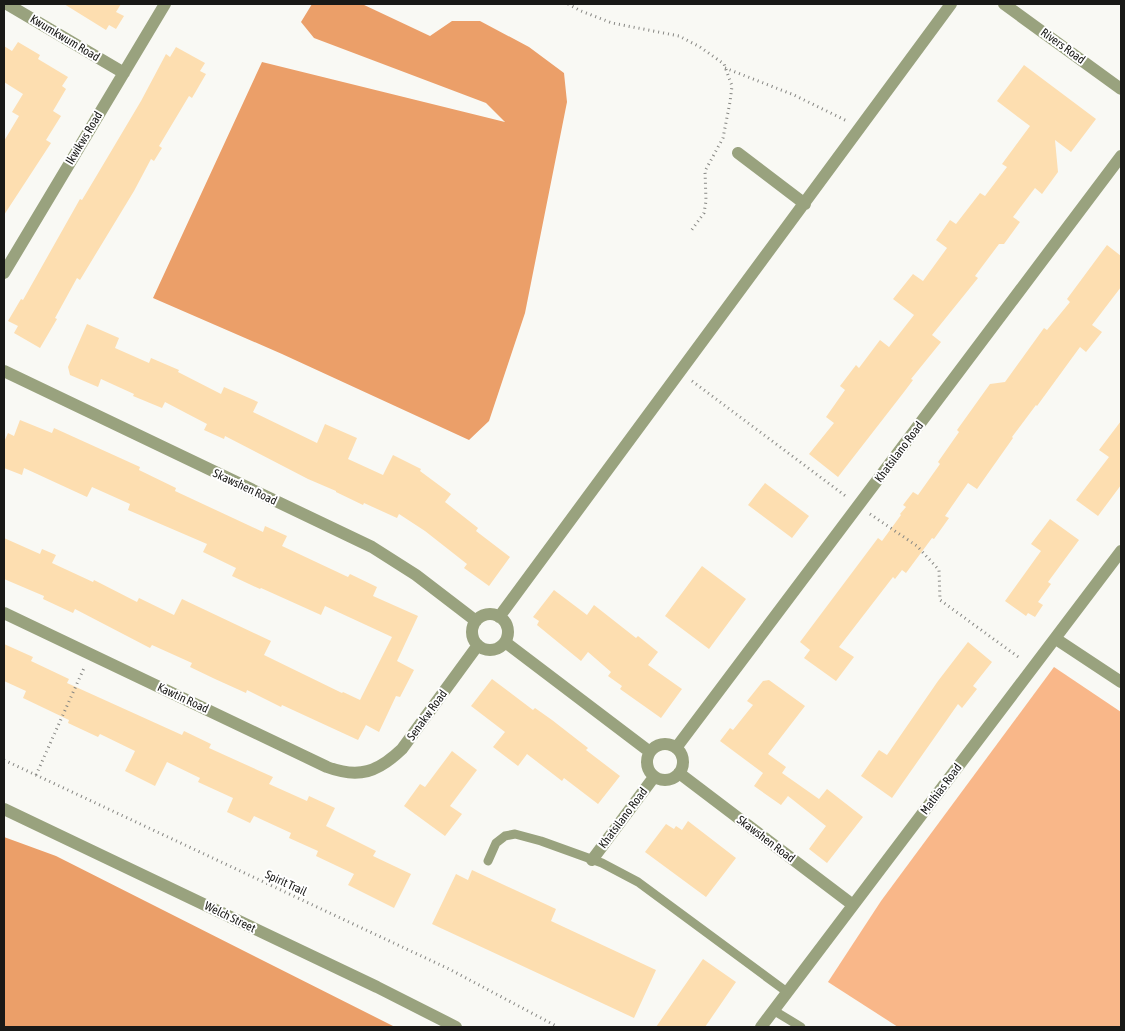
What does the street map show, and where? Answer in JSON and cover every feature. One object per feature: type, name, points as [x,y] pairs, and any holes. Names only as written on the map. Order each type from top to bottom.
[{"type":"street","name":"Kwumkwum Road","points":[[7,4],[124,72]]},
{"type":"street","name":"Ikwikws Road","points":[[4,273],[165,4]]},
{"type":"street","points":[[499,617],[951,4]]},
{"type":"street","name":"Rivers Road","points":[[1004,4],[1121,89]]},
{"type":"street","points":[[738,153],[805,204]]},
{"type":"street","name":"Khatsilano Road","points":[[676,748],[1121,156]]},
{"type":"street","name":"Skawshen Road","points":[[4,371],[372,547],[416,575],[476,620]]},
{"type":"street","name":"Mathias Road","points":[[761,1027],[1121,551]]},
{"type":"street","name":"Kawtin Road","points":[[4,613],[327,767],[352,774],[365,773]]},
{"type":"street","points":[[487,614],[499,617],[508,628],[508,636],[499,647],[492,650],[484,649],[473,638],[472,629],[476,620],[487,614]]},
{"type":"street","points":[[1056,639],[1121,682]]},
{"type":"street","points":[[504,642],[650,752]]},
{"type":"street","name":"Senakw Road","points":[[365,773],[379,768],[402,749],[478,645]]},
{"type":"street","points":[[662,744],[676,748],[681,753],[683,760],[679,773],[667,780],[661,780],[648,770],[647,760],[655,746],[662,744]]},
{"type":"street","name":"Skawshen Road","points":[[679,773],[852,905]]},
{"type":"street","name":"Khatsilano Road","points":[[592,860],[654,776]]},
{"type":"street","name":"Welch Street","points":[[4,809],[456,1027]]},
{"type":"lane","points":[[488,861],[496,843],[505,836],[515,834],[542,841],[592,860],[638,882],[787,992]]},
{"type":"lane","points":[[773,1010],[802,1027]]},
{"type":"path","points":[[568,4],[580,11],[612,23],[679,36],[724,64],[732,86],[723,138],[705,171],[706,201],[704,213],[691,231]]},
{"type":"path","points":[[725,68],[794,95],[861,128]]},
{"type":"path","points":[[679,372],[858,506],[917,546],[939,570],[940,600],[1033,668]]},
{"type":"path","points":[[36,775],[90,654]]},
{"type":"path","name":"Spirit Trail","points":[[4,760],[449,969],[558,1027]]},
{"type":"shaded area","points":[[312,4],[362,4],[430,36],[452,21],[480,21],[529,47],[564,73],[567,102],[525,313],[489,421],[469,440],[282,354],[153,298],[262,62],[505,122],[486,103],[314,38],[301,22]]},
{"type":"shaded area","points":[[1054,667],[1121,712],[1121,1027],[898,1027],[828,982],[881,901]]},
{"type":"shaded area","points":[[4,837],[56,856],[395,1027],[4,1027]]},
{"type":"building","points":[[64,4],[121,4],[116,12],[124,16],[116,29],[109,25],[106,30]]},
{"type":"building","points":[[18,42],[40,55],[38,59],[68,77],[62,86],[66,89],[53,111],[61,116],[46,140],[51,143],[4,215],[4,141],[19,116],[12,112],[23,94],[4,82],[4,46],[12,51]]},
{"type":"building","points":[[176,47],[205,63],[200,71],[206,74],[192,98],[189,96],[159,146],[162,148],[154,161],[151,159],[134,191],[80,280],[77,278],[40,348],[14,333],[18,326],[8,321],[21,299],[23,300],[80,199],[82,200],[141,101],[166,54],[170,57]]},
{"type":"building","points":[[1024,65],[1096,119],[1071,152],[1055,140],[1058,172],[1042,194],[1035,188],[1013,217],[1020,222],[1004,244],[999,244],[975,276],[978,278],[932,335],[941,342],[838,477],[809,454],[834,423],[826,417],[845,390],[840,386],[856,365],[859,368],[880,340],[889,347],[914,315],[893,299],[913,274],[923,281],[947,248],[936,240],[950,220],[956,224],[980,193],[985,196],[1007,167],[1002,164],[1030,126],[997,101]]},
{"type":"building","points":[[1107,245],[1121,256],[1121,287],[1092,325],[1102,332],[1086,352],[1080,347],[1012,437],[977,489],[968,483],[945,516],[949,518],[934,539],[932,538],[906,573],[902,570],[895,579],[893,577],[839,647],[854,657],[836,681],[804,658],[810,650],[800,642],[878,538],[882,541],[901,515],[906,507],[903,505],[913,492],[918,495],[940,464],[938,462],[959,432],[957,430],[990,384],[1005,382],[1044,328],[1047,330],[1070,302],[1067,299]]},
{"type":"building","points":[[87,324],[119,338],[115,348],[149,363],[151,358],[179,370],[178,372],[221,394],[224,387],[258,402],[253,412],[317,443],[325,424],[357,438],[348,459],[383,475],[393,455],[421,469],[420,471],[451,494],[445,502],[478,528],[476,531],[510,557],[489,586],[464,568],[467,564],[425,531],[399,514],[397,518],[364,503],[363,505],[225,436],[224,439],[204,430],[207,424],[165,402],[162,408],[133,396],[134,394],[101,379],[98,387],[70,375],[68,367]]},
{"type":"building","points":[[20,420],[52,433],[54,428],[140,467],[139,470],[176,488],[175,491],[263,532],[265,526],[287,536],[282,546],[348,577],[350,574],[377,587],[373,596],[418,616],[397,661],[414,670],[400,697],[396,696],[379,732],[366,725],[358,740],[282,705],[281,707],[247,690],[246,693],[215,679],[190,667],[192,663],[152,645],[150,648],[75,609],[73,613],[43,599],[44,596],[4,579],[4,538],[40,554],[42,549],[56,555],[52,563],[93,582],[94,580],[137,602],[139,598],[174,615],[182,599],[271,641],[264,655],[360,700],[392,637],[325,606],[321,615],[232,576],[236,568],[203,552],[207,544],[128,510],[130,504],[92,487],[87,497],[24,468],[22,475],[4,468],[4,442],[8,433],[14,436]]},
{"type":"building","points":[[1121,421],[1121,485],[1098,516],[1076,500],[1109,457],[1099,450]]},
{"type":"building","points":[[765,483],[809,516],[792,538],[748,505]]},
{"type":"building","points":[[1050,519],[1079,540],[1048,582],[1051,584],[1038,602],[1043,605],[1035,617],[1028,613],[1026,616],[1005,601],[1041,551],[1031,544]]},
{"type":"building","points":[[702,566],[746,599],[709,649],[665,616]]},
{"type":"building","points":[[554,590],[587,615],[594,605],[636,638],[638,636],[658,652],[648,665],[682,689],[661,718],[620,689],[622,686],[608,676],[611,672],[588,652],[581,661],[537,625],[539,621],[533,617]]},
{"type":"building","points":[[968,642],[992,662],[973,686],[977,689],[962,708],[958,704],[892,798],[861,776],[879,750],[887,755],[938,681]]},
{"type":"building","points":[[4,644],[33,657],[31,661],[69,679],[67,683],[182,735],[184,731],[211,744],[209,748],[273,777],[269,784],[307,801],[309,796],[335,808],[326,826],[376,851],[373,856],[411,874],[394,908],[348,885],[354,874],[316,856],[318,851],[289,838],[291,833],[254,816],[250,823],[227,812],[233,798],[198,782],[200,778],[167,762],[155,786],[125,771],[135,751],[100,734],[98,737],[68,723],[69,720],[23,698],[26,691],[4,681]]},
{"type":"building","points":[[492,679],[533,710],[535,708],[552,720],[588,748],[586,750],[620,776],[598,804],[564,778],[562,781],[527,754],[518,766],[493,747],[505,732],[471,706]]},
{"type":"building","points":[[769,680],[805,706],[768,754],[786,767],[782,773],[819,799],[827,789],[863,817],[827,863],[809,849],[826,826],[788,796],[781,805],[754,786],[763,773],[720,741],[730,728],[733,730],[753,705],[747,701],[763,681]]},
{"type":"building","points":[[452,751],[477,770],[450,806],[462,814],[445,836],[404,806],[420,784],[425,787]]},
{"type":"building","points":[[688,821],[736,858],[706,897],[645,852],[666,824],[674,829],[676,826],[682,830]]},
{"type":"building","points":[[472,870],[556,909],[551,921],[656,970],[634,1018],[432,924],[456,874],[468,880]]},
{"type":"building","points":[[703,959],[736,982],[705,1027],[656,1027]]}]
